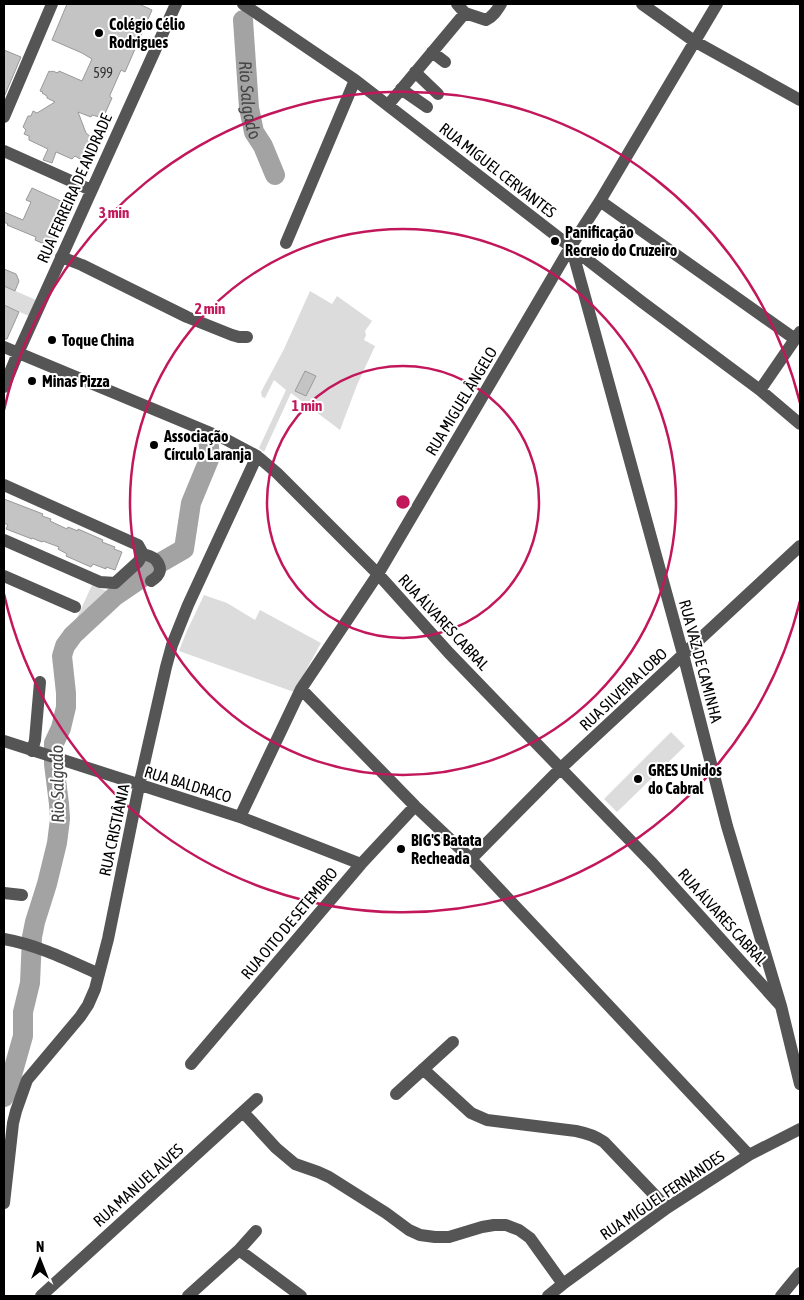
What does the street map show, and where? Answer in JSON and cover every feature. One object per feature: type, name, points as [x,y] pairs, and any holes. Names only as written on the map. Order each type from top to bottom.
[{"type":"street","points":[[4,117],[52,4]]},
{"type":"street","name":"RUA FERREIRA DE ANDRADE","points":[[4,387],[176,4]]},
{"type":"street","name":"RUA MIGUEL CERVANTES","points":[[243,4],[356,80],[642,302],[760,390],[800,424]]},
{"type":"street","points":[[388,105],[432,52],[461,8],[486,20],[490,19],[501,4]]},
{"type":"street","points":[[642,4],[694,41],[800,100]]},
{"type":"street","name":"RUA MIGUEL ÂNGELO","points":[[240,817],[301,689],[378,574],[571,246],[600,201],[717,4]]},
{"type":"street","points":[[432,52],[445,62]]},
{"type":"street","points":[[415,72],[438,94]]},
{"type":"street","points":[[286,243],[356,80]]},
{"type":"street","points":[[401,89],[427,107]]},
{"type":"street","points":[[4,151],[91,190]]},
{"type":"street","points":[[600,201],[798,335],[760,390]]},
{"type":"street","name":"RUA VAZ DE CAMINHA","points":[[571,246],[684,654],[727,826],[781,1006],[800,1084]]},
{"type":"street","points":[[61,257],[82,265],[187,316],[232,335],[247,336]]},
{"type":"street","name":"RUA ÁLVARES CABRAL","points":[[4,347],[225,438],[257,456],[277,473],[378,574],[449,653],[690,903],[781,1006]]},
{"type":"street","name":"RUA CRISTIÂNIA","points":[[4,1203],[13,1123],[27,1080],[80,1017],[92,997],[99,974],[108,939],[139,786],[166,667],[176,633],[257,456]]},
{"type":"street","points":[[4,485],[138,545],[148,556],[156,560],[160,569],[160,573],[151,581]]},
{"type":"street","points":[[4,540],[100,582],[115,583],[138,562],[148,556]]},
{"type":"street","name":"RUA SILVEIRA LOBO","points":[[471,858],[561,768],[800,546]]},
{"type":"street","points":[[4,576],[75,608]]},
{"type":"street","points":[[34,751],[40,682]]},
{"type":"street","points":[[301,689],[415,806],[471,858],[749,1155]]},
{"type":"street","name":"RUA BALDRACO","points":[[4,742],[240,817],[361,864]]},
{"type":"street","name":"RUA OITO DE SETEMBRO","points":[[191,1064],[361,864],[415,806]]},
{"type":"street","points":[[4,892],[22,895]]},
{"type":"street","points":[[4,940],[22,943],[50,952],[99,974]]},
{"type":"street","points":[[396,1094],[453,1042]]},
{"type":"street","points":[[423,1069],[471,1113],[487,1120],[576,1131],[597,1137],[667,1208]]},
{"type":"street","name":"RUA MANUEL ALVES","points":[[41,1296],[258,1099]]},
{"type":"street","points":[[243,1112],[276,1148],[295,1164],[329,1177],[409,1230],[420,1235],[435,1238],[449,1237],[494,1225],[506,1225],[519,1230],[530,1238],[563,1284]]},
{"type":"street","name":"RUA MIGUEL FERNANDES","points":[[548,1296],[667,1208],[749,1155],[800,1129]]},
{"type":"street","points":[[188,1296],[239,1250],[256,1231]]},
{"type":"street","points":[[239,1250],[301,1296]]},
{"type":"street","points":[[781,1296],[800,1273]]},
{"type":"shaded area","points":[[4,286],[36,300],[29,316],[4,305]]},
{"type":"shaded area","points":[[310,291],[332,304],[337,296],[372,321],[365,331],[364,340],[375,346],[357,385],[340,430],[291,393],[264,452],[259,448],[286,390],[274,380],[265,398],[262,397],[261,392],[284,349]]},
{"type":"shaded area","points":[[92,585],[121,597],[96,625],[92,624],[76,640],[66,653],[66,666],[70,667],[69,689],[72,703],[70,703],[58,749],[52,746],[60,715],[63,714],[64,703],[61,702],[59,665],[52,662],[67,632],[70,633]]},
{"type":"shaded area","points":[[204,595],[227,603],[255,620],[260,610],[321,643],[294,692],[179,651]]},
{"type":"shaded area","name":"GRES Unidos do Cabral","points":[[671,732],[685,746],[617,812],[604,799]]},
{"type":"building","points":[[67,4],[139,4],[152,10],[125,72],[121,70],[110,95],[112,98],[103,118],[92,115],[91,117],[78,112],[86,133],[91,137],[92,142],[87,157],[83,157],[82,160],[75,156],[72,159],[56,152],[52,163],[43,160],[48,149],[29,140],[29,136],[24,134],[26,130],[23,127],[28,116],[31,116],[33,111],[37,113],[55,102],[47,98],[40,91],[49,71],[58,73],[59,71],[82,81],[92,59],[52,40]]},
{"type":"building","points":[[4,50],[21,57],[4,97]]},
{"type":"building","points":[[32,188],[65,203],[62,208],[66,210],[61,221],[63,222],[51,247],[35,240],[36,237],[4,222],[4,212],[23,220],[31,202],[26,200]]},
{"type":"building","points":[[4,269],[16,274],[19,281],[15,291],[4,286]]},
{"type":"building","points":[[4,305],[19,312],[7,339],[4,339]]},
{"type":"building","points":[[305,371],[316,376],[306,396],[295,391]]},
{"type":"building","points":[[4,499],[43,514],[42,516],[51,519],[50,521],[67,529],[68,527],[78,531],[78,529],[115,547],[114,549],[122,552],[115,570],[93,564],[91,567],[66,556],[67,554],[58,549],[59,547],[6,529],[8,525],[4,523]]},
{"type":"waterway","name":"Rio Salgado","points":[[243,20],[249,108],[254,132],[263,146],[275,175]]},
{"type":"waterway","name":"Rio Salgado","points":[[4,1097],[23,1036],[23,1012],[30,983],[32,937],[57,843],[60,819],[54,764],[54,743],[61,728],[66,707],[62,656],[65,646],[73,635],[115,596],[158,564],[184,549],[191,503],[210,457],[208,438]]},
{"type":"place","name":"Colégio Célio Rodrigues","points":[[99,33]]},
{"type":"place","name":"Panificação Recreio do Cruzeiro","points":[[555,241]]},
{"type":"place","name":"Toque China","points":[[52,340]]},
{"type":"place","name":"Minas Pizza","points":[[32,381]]},
{"type":"place","name":"Associação Círculo Laranja","points":[[154,445]]},
{"type":"place","name":"GRES Unidos do Cabral","points":[[638,779]]},
{"type":"place","name":"BIG'S Batata Recheada","points":[[401,849]]}]
